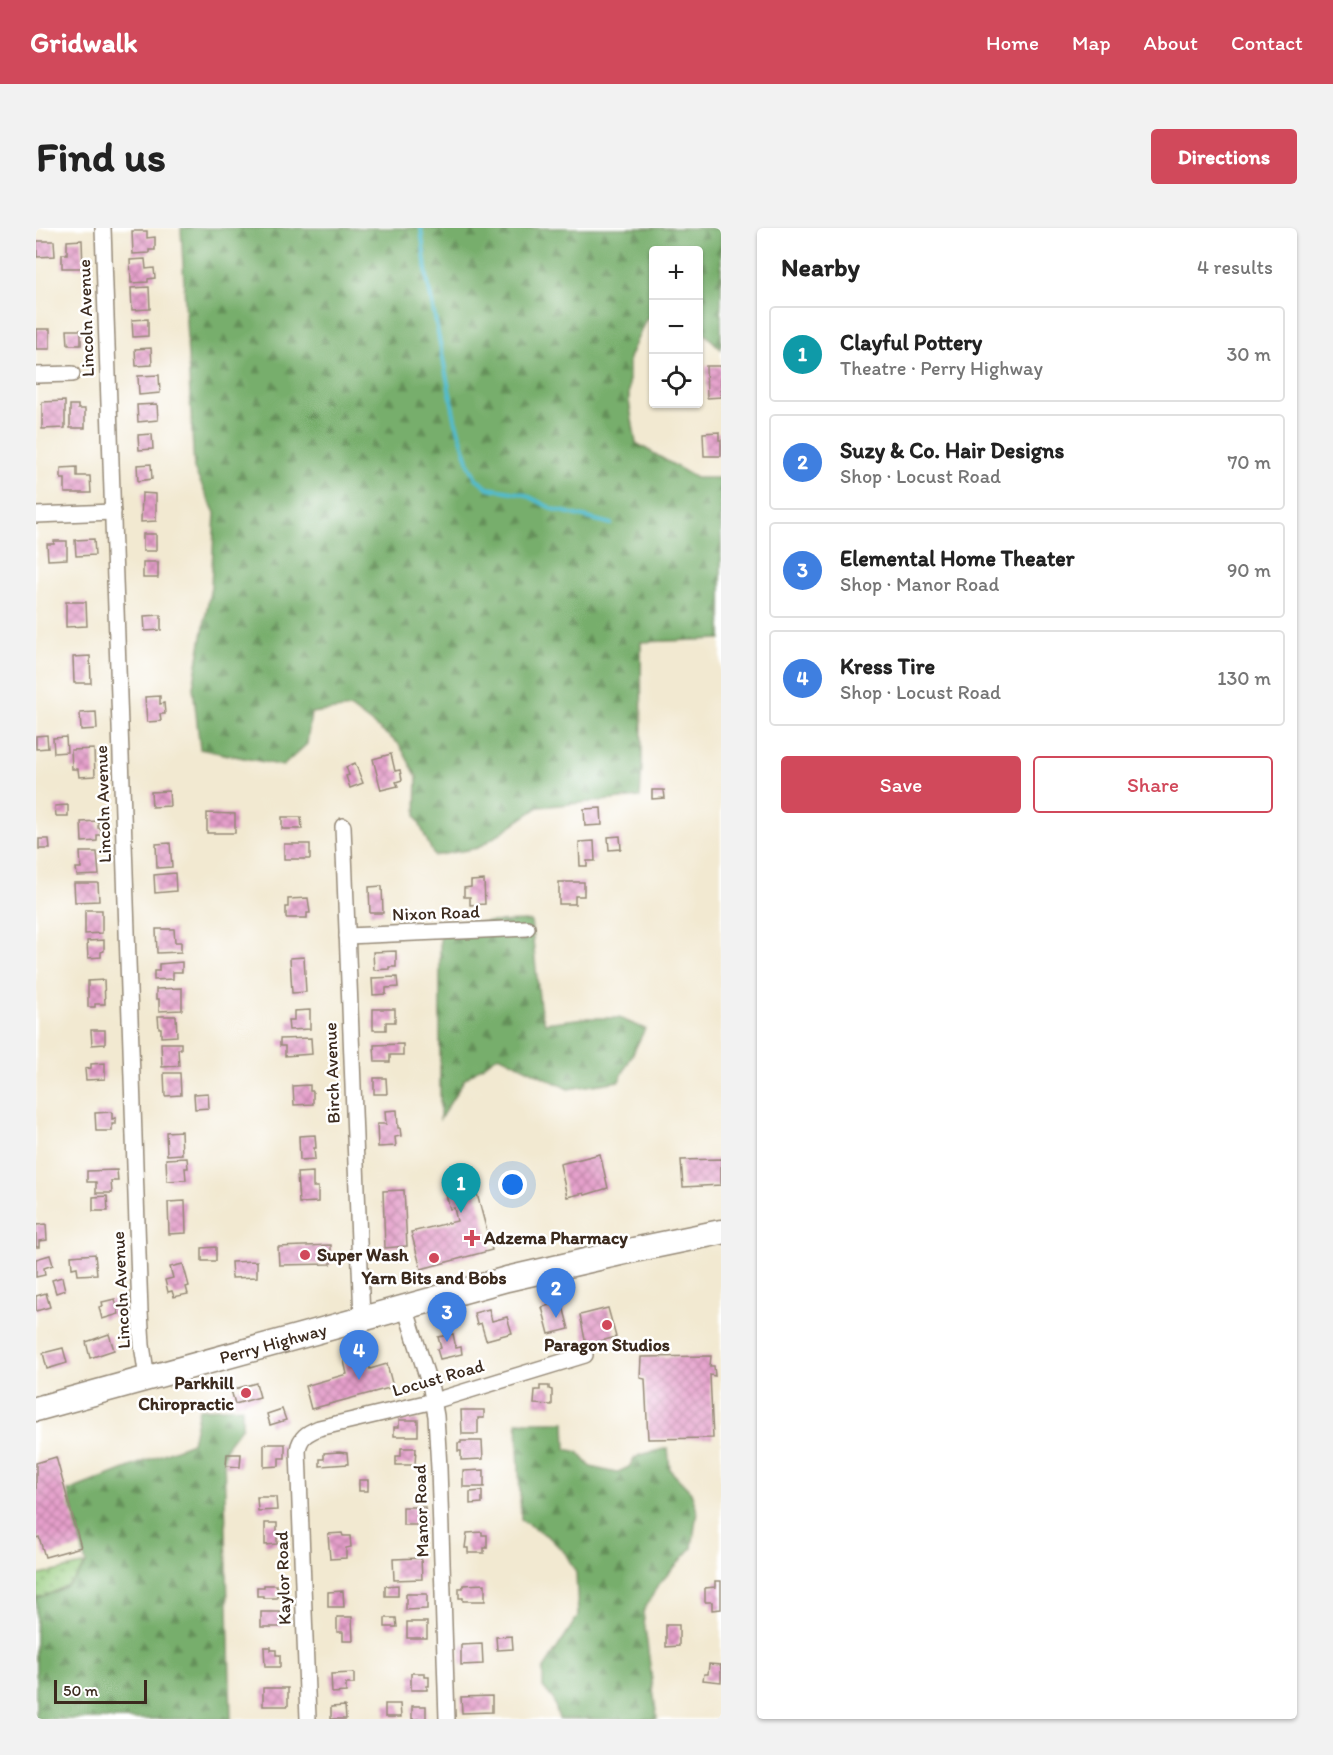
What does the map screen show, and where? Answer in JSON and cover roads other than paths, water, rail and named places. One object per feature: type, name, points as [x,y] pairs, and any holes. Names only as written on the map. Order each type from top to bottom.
[{"type":"main road","name":"Perry Highway","points":[[37,1404],[147,1378],[405,1306],[556,1267],[721,1233]]},
{"type":"street","name":"Lincoln Avenue","points":[[103,228],[140,1312],[147,1378]]},
{"type":"street","points":[[36,375],[72,374]]},
{"type":"street","points":[[36,515],[112,512]]},
{"type":"street","name":"Birch Avenue","points":[[343,826],[362,1319]]},
{"type":"street","name":"Nixon Road","points":[[347,936],[527,928]]},
{"type":"street","name":"Manor Road","points":[[405,1306],[434,1401],[439,1468],[447,1719]]},
{"type":"street","name":"Locust Road","points":[[302,1437],[319,1428],[434,1401],[585,1355]]},
{"type":"street","name":"Kaylor Road","points":[[302,1437],[298,1450],[308,1719]]},
{"type":"waterway","points":[[421,228],[427,278],[455,419],[470,467],[476,478],[488,488],[524,494],[553,509],[611,524]]},
{"type":"place","name":"Clayful Pottery","points":[[461,1213]]},
{"type":"place","name":"Adzema Pharmacy","points":[[472,1238]]},
{"type":"place","name":"Super Wash","points":[[305,1255]]},
{"type":"place","name":"Yarn Bits and Bobs","points":[[434,1258]]},
{"type":"place","name":"Suzy & Co. Hair Designs","points":[[556,1318]]},
{"type":"place","name":"Paragon Studios","points":[[607,1325]]},
{"type":"place","name":"Elemental Home Theater","points":[[447,1342]]},
{"type":"place","name":"Kress Tire","points":[[359,1380]]},
{"type":"place","name":"Parkhill Chiropractic","points":[[246,1393]]}]
